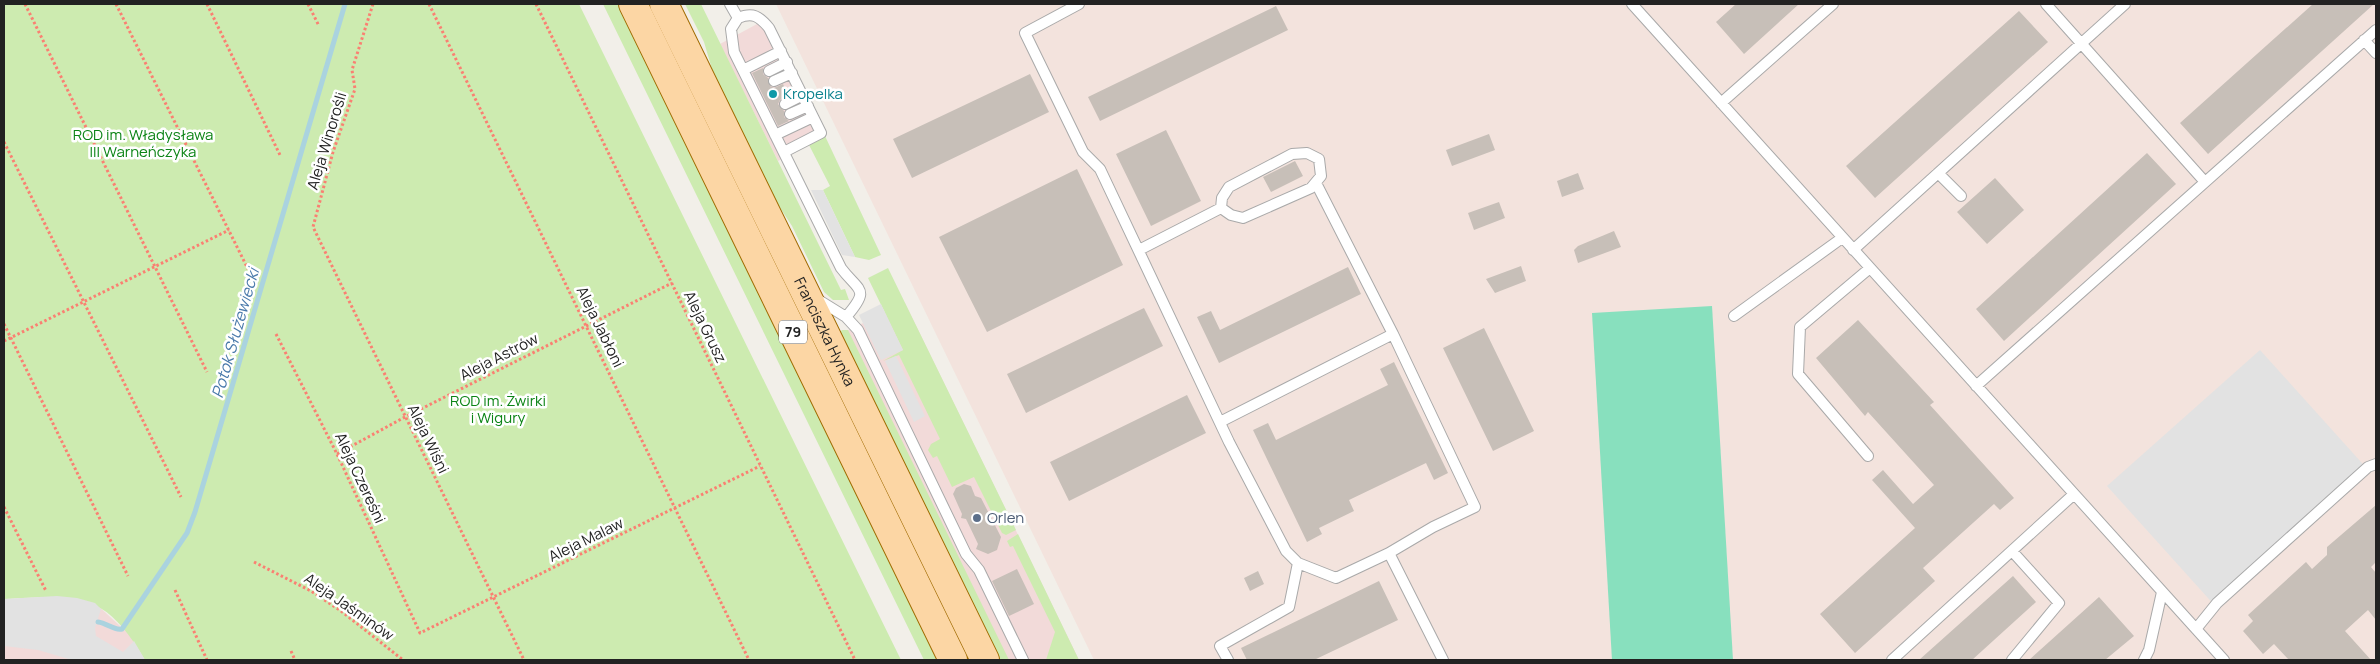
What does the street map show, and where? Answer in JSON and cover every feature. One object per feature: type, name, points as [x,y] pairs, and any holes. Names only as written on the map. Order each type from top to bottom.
[{"type":"main road","name":"Franciszka Hynka","points":[[633,4],[953,660]]},
{"type":"main road","name":"Franciszka Hynka","points":[[664,4],[985,660]]},
{"type":"lane","points":[[730,4],[738,18]]},
{"type":"lane","points":[[1079,4],[1025,32],[1083,152],[1100,169],[1220,422],[1286,551],[1298,563],[1336,578],[1389,553],[1433,527],[1475,507],[1393,334],[1316,183]]},
{"type":"lane","points":[[1632,4],[2224,660]]},
{"type":"lane","points":[[1721,103],[1833,4]]},
{"type":"lane","points":[[2046,4],[2205,182]]},
{"type":"lane","points":[[1854,250],[2125,4]]},
{"type":"lane","points":[[784,152],[821,133],[769,28],[757,16],[750,14],[738,18],[731,29],[734,52],[756,90],[772,123],[775,135],[841,268],[856,283],[861,293],[859,300],[846,317]]},
{"type":"lane","points":[[1976,386],[2376,30]]},
{"type":"lane","points":[[2364,40],[2376,53]]},
{"type":"lane","points":[[743,70],[781,51]]},
{"type":"lane","points":[[769,71],[787,62]]},
{"type":"lane","points":[[774,81],[792,73]]},
{"type":"lane","points":[[785,104],[803,95]]},
{"type":"lane","points":[[790,114],[808,106]]},
{"type":"lane","points":[[775,135],[813,117]]},
{"type":"lane","points":[[1307,153],[1319,159],[1321,176],[1311,188],[1243,218],[1231,215],[1222,208],[1222,198],[1229,187],[1292,154],[1307,153]]},
{"type":"lane","points":[[1938,173],[1961,196]]},
{"type":"lane","points":[[1139,250],[1222,208]]},
{"type":"lane","points":[[1734,316],[1842,238]]},
{"type":"lane","points":[[1868,456],[1798,374],[1800,327],[1870,268]]},
{"type":"lane","points":[[805,292],[846,317],[858,330],[966,554],[978,570],[1023,660]]},
{"type":"lane","points":[[1220,422],[1393,334]]},
{"type":"lane","points":[[2196,629],[2223,597],[2368,467],[2376,464]]},
{"type":"lane","points":[[1892,660],[2012,552],[2073,494]]},
{"type":"lane","points":[[2012,552],[2060,603],[2012,660]]},
{"type":"lane","points":[[1389,553],[1443,660]]},
{"type":"lane","points":[[1228,660],[1220,646],[1289,607],[1298,563]]},
{"type":"lane","points":[[2144,660],[2149,650],[2162,592]]},
{"type":"path","points":[[25,4],[207,372]]},
{"type":"path","points":[[116,4],[248,268]]},
{"type":"path","points":[[207,4],[282,157]]},
{"type":"path","points":[[308,4],[318,26]]},
{"type":"path","name":"Aleja Winorośli","points":[[313,227],[333,152],[355,89],[352,70],[373,4]]},
{"type":"path","name":"Aleja Jabłoni","points":[[429,4],[749,660]]},
{"type":"path","name":"Aleja Grusz","points":[[536,4],[855,660]]},
{"type":"path","points":[[4,142],[82,302],[181,497]]},
{"type":"path","name":"Aleja Wiśni","points":[[313,227],[524,660]]},
{"type":"path","points":[[4,341],[229,230]]},
{"type":"path","name":"Aleja Astrów","points":[[337,454],[405,417],[672,283]]},
{"type":"path","points":[[4,324],[128,576]]},
{"type":"path","name":"Aleja Czereśni","points":[[276,334],[337,454],[420,633]]},
{"type":"path","name":"Aleja Malaw","points":[[420,633],[676,509],[760,466]]},
{"type":"path","points":[[4,507],[46,591]]},
{"type":"path","name":"Aleja Jaśminów","points":[[254,562],[311,591],[341,611],[403,660]]},
{"type":"path","points":[[175,590],[207,660]]},
{"type":"path","points":[[291,651],[295,660]]},
{"type":"shaded area","points":[[776,4],[2376,4],[2376,660],[1094,660]]},
{"type":"shaded area","points":[[768,18],[825,136],[778,161],[720,44]]},
{"type":"shaded area","points":[[811,190],[823,190],[855,257],[842,255]]},
{"type":"shaded area","points":[[905,303],[1079,660],[997,660],[838,335]]},
{"type":"shaded area","points":[[881,304],[903,350],[881,360],[859,315]]},
{"type":"shaded area","points":[[2260,350],[2370,472],[2217,608],[2107,486]]},
{"type":"shaded area","points":[[896,356],[925,416],[914,422],[885,361]]},
{"type":"shaded area","points":[[57,596],[77,598],[95,603],[101,609],[95,628],[96,636],[123,652],[134,641],[145,660],[72,660],[38,650],[4,646],[4,599]]},
{"type":"shaded area","points":[[4,599],[95,603],[132,637],[145,660],[4,660]]},
{"type":"green space","name":"ROD im. Żwirki i Wigury","points":[[4,4],[579,4],[901,660],[145,660],[116,620],[102,609],[87,602],[70,598],[51,597],[4,599]]},
{"type":"green space","points":[[603,4],[621,4],[941,660],[924,660]]},
{"type":"green space","points":[[685,4],[701,4],[841,290],[845,289],[849,300],[833,300],[824,292],[792,226],[760,177],[717,86],[704,42]]},
{"type":"green space","points":[[825,136],[881,255],[869,260],[855,257],[823,190],[830,186],[809,145]]},
{"type":"green space","points":[[888,268],[1016,530],[1006,535],[1002,533],[974,477],[952,487],[937,456],[933,458],[928,450],[931,444],[940,439],[899,355],[883,361],[903,350],[868,278]]},
{"type":"green space","points":[[1712,306],[1733,660],[1612,660],[1592,313]]},
{"type":"green space","points":[[848,330],[1009,660],[997,660],[840,332]]},
{"type":"green space","points":[[1018,534],[1079,660],[1046,660],[1055,632],[1013,546],[1010,547],[1007,541]]},
{"type":"building","points":[[1736,4],[1799,4],[1744,54],[1716,22]]},
{"type":"building","points":[[2313,4],[2374,4],[2208,154],[2180,123]]},
{"type":"building","points":[[1276,6],[1288,30],[1100,121],[1088,97]]},
{"type":"building","points":[[2019,11],[2048,42],[1875,198],[1846,166]]},
{"type":"building","name":"Kropelka","points":[[763,68],[763,74],[768,78],[770,86],[774,88],[783,84],[786,91],[786,96],[778,104],[784,111],[784,117],[789,121],[778,126],[752,73]]},
{"type":"building","points":[[1030,74],[1049,112],[912,178],[893,139]]},
{"type":"building","points":[[1166,130],[1201,201],[1151,226],[1116,154]]},
{"type":"building","points":[[1489,134],[1495,150],[1452,166],[1446,150]]},
{"type":"building","points":[[2147,153],[2176,184],[2004,341],[1976,309]]},
{"type":"building","points":[[1295,161],[1303,176],[1271,192],[1263,177]]},
{"type":"building","points":[[1077,169],[1123,265],[987,332],[939,237]]},
{"type":"building","points":[[1578,173],[1584,189],[1562,197],[1557,181]]},
{"type":"building","points":[[1995,178],[2024,210],[1987,244],[1957,212]]},
{"type":"building","points":[[1499,202],[1505,218],[1474,230],[1468,213]]},
{"type":"building","points":[[1614,231],[1621,247],[1578,263],[1574,250],[1578,246]]},
{"type":"building","points":[[1521,266],[1526,281],[1495,293],[1486,279]]},
{"type":"building","points":[[1348,267],[1361,294],[1219,363],[1197,317],[1211,311],[1220,330]]},
{"type":"building","points":[[1144,308],[1163,346],[1026,413],[1007,374]]},
{"type":"building","points":[[1858,320],[1934,402],[1930,405],[2014,498],[2000,510],[1994,504],[1923,568],[1935,581],[1855,653],[1820,614],[1915,528],[1872,480],[1883,470],[1913,504],[1934,485],[1868,412],[1865,416],[1816,358]]},
{"type":"building","points":[[1484,328],[1534,431],[1493,451],[1443,348]]},
{"type":"building","points":[[1394,362],[1448,473],[1434,480],[1426,463],[1349,500],[1354,511],[1319,528],[1322,534],[1307,542],[1253,430],[1268,423],[1276,440],[1388,385],[1380,369]]},
{"type":"building","points":[[1187,395],[1206,433],[1069,501],[1050,462]]},
{"type":"building","name":"Orlen","points":[[964,484],[971,486],[975,496],[981,498],[1001,537],[997,550],[988,554],[976,549],[978,544],[966,519],[961,518],[962,514],[953,494],[956,488]]},
{"type":"building","points":[[2376,505],[2376,562],[2371,567],[2376,573],[2376,620],[2368,610],[2345,631],[2371,660],[2289,660],[2274,644],[2263,654],[2243,631],[2253,621],[2248,615],[2306,562],[2312,569],[2327,555],[2327,547]]},
{"type":"building","points":[[1017,569],[1034,604],[1009,616],[992,581]]},
{"type":"building","points":[[1258,571],[1264,584],[1250,591],[1244,578]]},
{"type":"building","points":[[2013,576],[2036,602],[1972,660],[1919,660]]},
{"type":"building","points":[[1379,581],[1398,620],[1314,660],[1247,660],[1241,648]]},
{"type":"building","points":[[2099,597],[2134,636],[2105,660],[2029,660]]},
{"type":"waterway","name":"Potok Służewiecki","points":[[98,622],[116,629],[122,629],[187,533],[195,512],[345,4]]},
{"type":"place","name":"Kropelka","points":[[773,94]]},
{"type":"place","name":"Orlen","points":[[977,518]]},
{"type":"park label","name":"ROD im. Władysława III Warneńczyka","points":[[143,144]]}]
